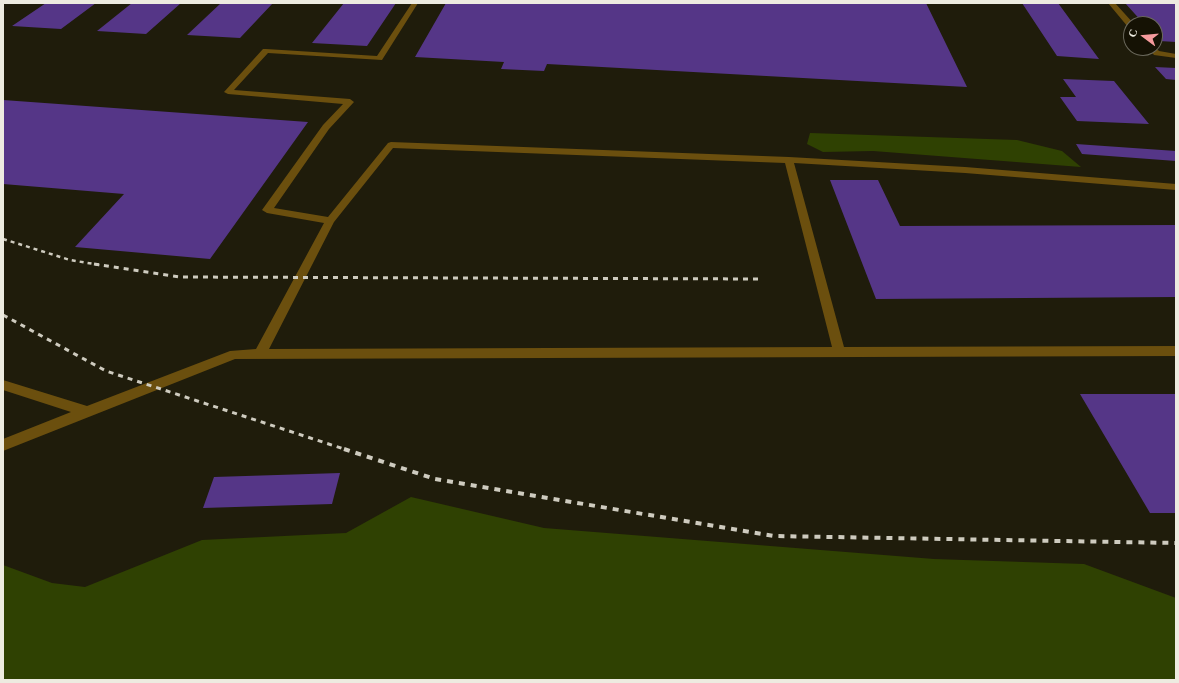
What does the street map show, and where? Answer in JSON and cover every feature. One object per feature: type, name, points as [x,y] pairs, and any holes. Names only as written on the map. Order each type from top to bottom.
[{"type":"lane","points":[[330,221],[267,210],[326,127],[350,102],[228,92],[266,51],[380,58],[415,3]]},
{"type":"lane","points":[[1111,3],[1123,16]]},
{"type":"lane","points":[[1163,54],[1176,56]]},
{"type":"lane","points":[[260,354],[330,221],[391,145],[789,160],[966,170],[1176,187]]},
{"type":"lane","points":[[789,160],[839,352]]},
{"type":"lane","points":[[3,445],[234,354],[1176,351]]},
{"type":"lane","points":[[3,385],[88,412]]},
{"type":"green space","points":[[810,133],[1017,140],[1062,151],[1081,167],[873,151],[823,152],[807,144]]},
{"type":"green space","points":[[411,497],[544,528],[934,559],[1084,564],[1176,598],[1176,680],[3,680],[3,565],[52,583],[85,587],[202,540],[346,533]]},
{"type":"building","points":[[46,3],[96,3],[61,29],[12,26]]},
{"type":"building","points":[[132,3],[181,3],[146,34],[97,31]]},
{"type":"building","points":[[221,3],[273,3],[240,38],[187,35]]},
{"type":"building","points":[[344,3],[396,3],[367,46],[312,43]]},
{"type":"building","points":[[446,3],[926,3],[967,87],[547,64],[544,71],[501,69],[504,62],[415,57]]},
{"type":"building","points":[[1022,3],[1058,3],[1099,59],[1057,56]]},
{"type":"building","points":[[1125,3],[1176,3],[1176,42],[1163,41],[1163,16],[1137,16]]},
{"type":"building","points":[[1155,67],[1176,68],[1176,80],[1166,79]]},
{"type":"building","points":[[1063,79],[1114,81],[1149,124],[1077,121],[1060,97],[1076,97]]},
{"type":"building","points":[[3,100],[308,122],[210,259],[75,247],[124,194],[3,184]]},
{"type":"building","points":[[1076,144],[1176,151],[1176,161],[1082,154]]},
{"type":"building","points":[[830,180],[878,180],[900,226],[1176,225],[1176,297],[876,299]]},
{"type":"building","points":[[1080,394],[1176,394],[1176,513],[1150,513]]},
{"type":"building","points":[[340,473],[332,504],[203,508],[214,477]]},
{"type":"railway","points":[[3,239],[70,260],[94,264]]},
{"type":"railway","points":[[94,264],[179,277],[761,279]]},
{"type":"railway","points":[[94,264],[100,265]]},
{"type":"railway","points":[[3,315],[106,371],[347,450]]},
{"type":"railway","points":[[344,449],[435,479],[774,536],[1176,543]]}]
